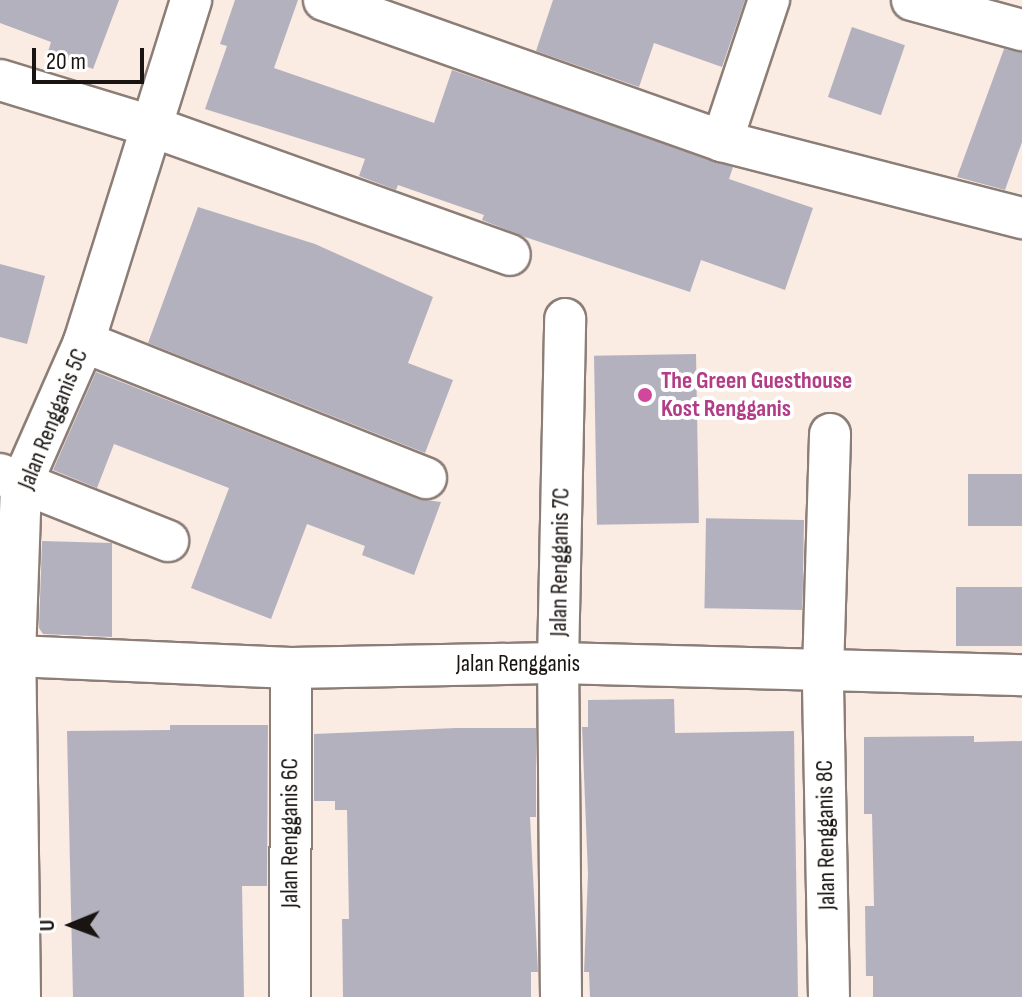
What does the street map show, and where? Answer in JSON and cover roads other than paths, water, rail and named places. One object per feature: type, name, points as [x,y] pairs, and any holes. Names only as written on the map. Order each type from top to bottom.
[{"type":"street","name":"Jalan Rengganis 5C","points":[[20,997],[10,480],[84,342],[191,0]]},
{"type":"street","points":[[324,0],[722,141],[1022,218]]},
{"type":"street","points":[[722,141],[769,0]]},
{"type":"street","points":[[912,0],[1022,30]]},
{"type":"street","points":[[0,80],[150,126],[510,255]]},
{"type":"street","name":"Jalan Rengganis 7C","points":[[561,997],[558,663],[565,319]]},
{"type":"street","points":[[84,342],[426,478]]},
{"type":"street","name":"Jalan Rengganis 8C","points":[[829,997],[823,672],[830,434]]},
{"type":"street","points":[[10,480],[168,541]]},
{"type":"street","name":"Jalan Rengganis","points":[[15,656],[291,668],[558,663],[1022,675]]},
{"type":"street","name":"Jalan Rengganis 6C","points":[[290,997],[291,668]]},
{"type":"place","name":"The Green Guesthouse Kost Rengganis","points":[[645,395]]}]
